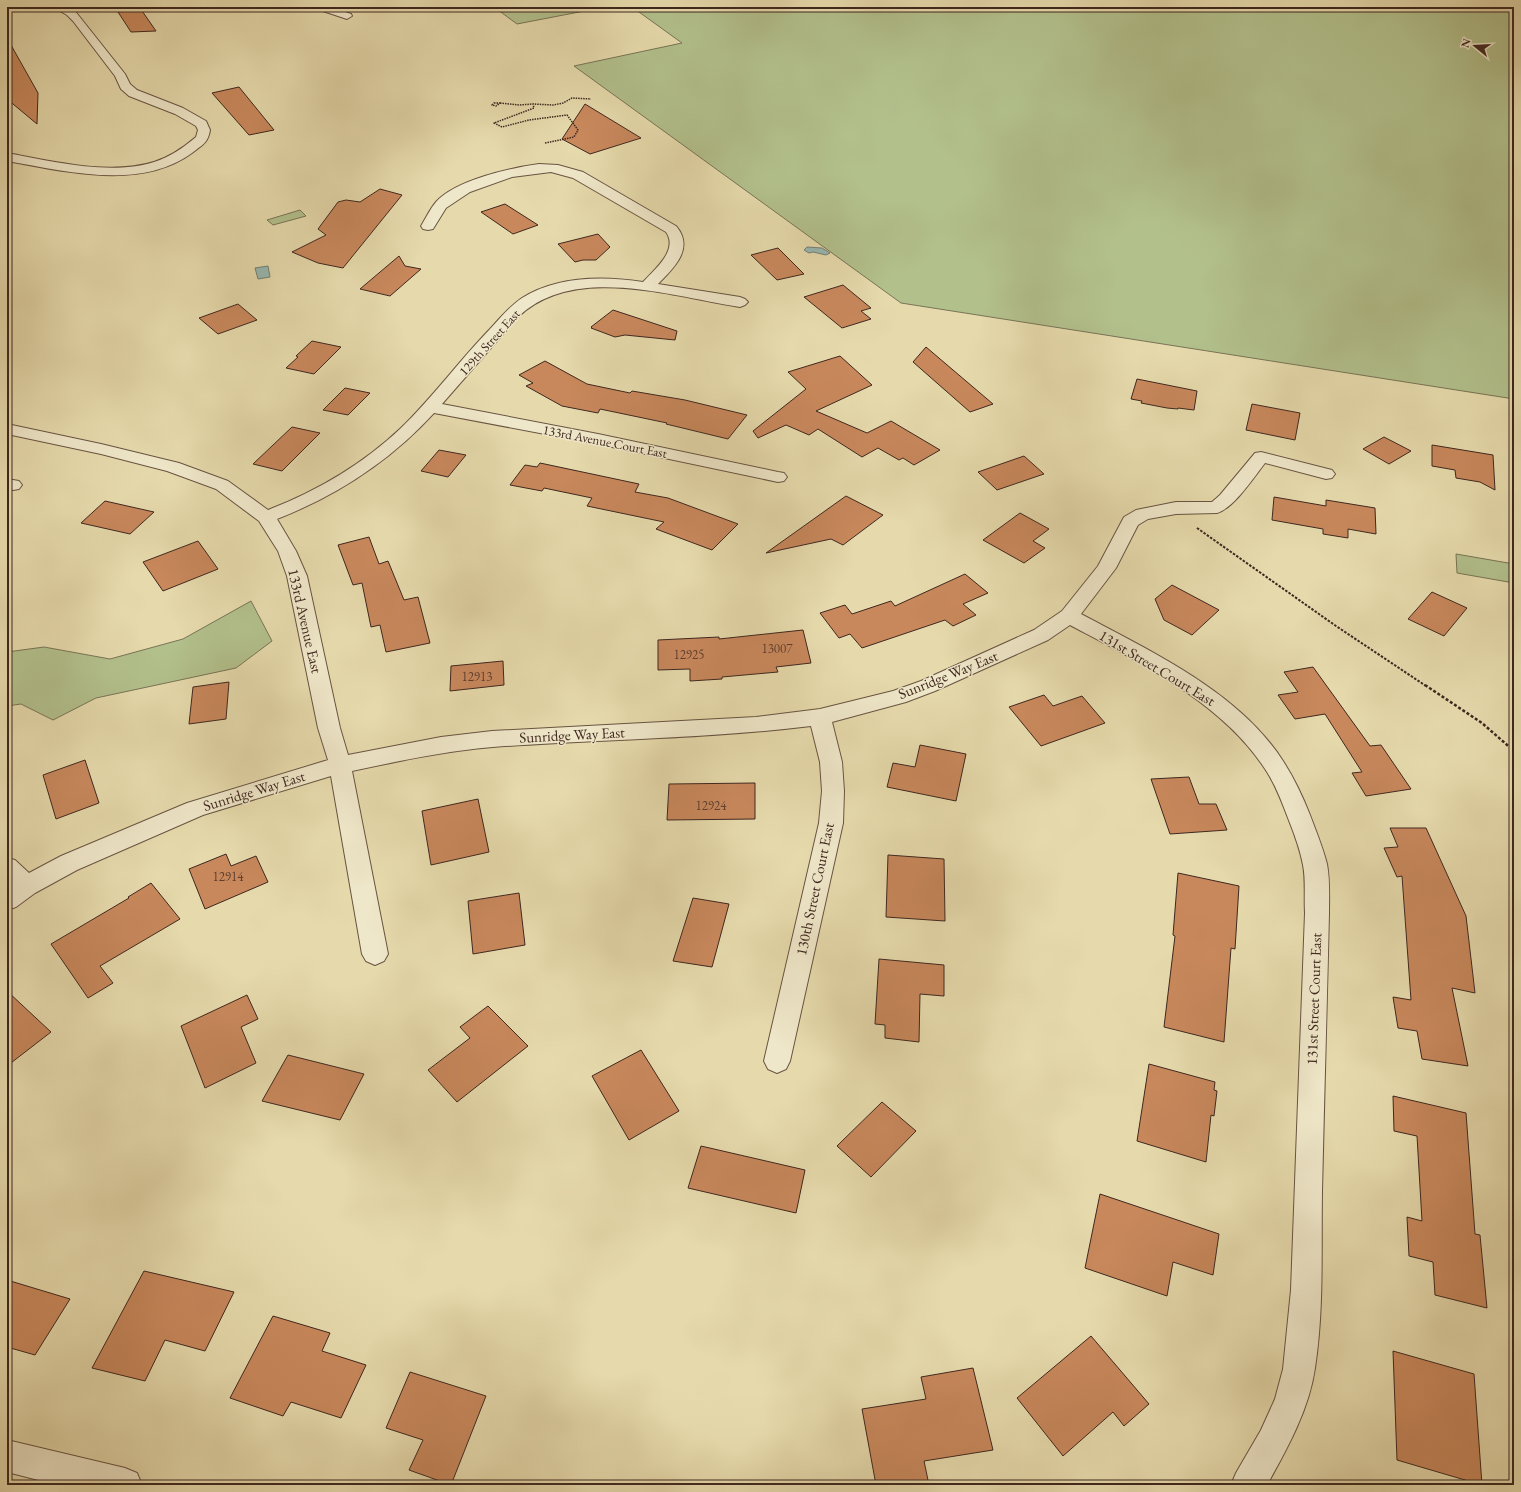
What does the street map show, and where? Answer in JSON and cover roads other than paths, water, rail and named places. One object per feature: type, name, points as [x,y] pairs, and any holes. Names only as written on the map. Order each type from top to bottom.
[{"type":"street","points":[[7,157],[107,171],[132,170],[177,157],[202,139],[204,130],[202,124],[179,111],[133,93],[125,86],[121,76],[77,19],[71,13],[58,7]]},
{"type":"street","points":[[321,7],[347,16]]},
{"type":"street","points":[[428,226],[442,204],[452,196],[472,185],[531,169],[552,168],[578,175],[671,229],[676,237],[677,247],[672,259],[647,286]]},
{"type":"street","name":"129th Street East","points":[[266,517],[291,508],[349,477],[394,443],[431,407],[515,312],[526,303],[548,292],[576,285],[608,283],[647,286],[706,298],[740,302]]},
{"type":"street","name":"133rd Avenue Court East","points":[[431,407],[598,439],[778,477]]},
{"type":"street","name":"133rd Avenue East","points":[[7,429],[101,449],[180,469],[222,485],[266,517],[287,551],[298,576],[330,728],[340,765],[375,954]]},
{"type":"street","name":"Sunridge Way East","points":[[7,900],[26,886],[69,863],[110,844],[195,809],[340,765],[441,745],[492,739],[756,725],[820,717],[898,697],[928,686],[1041,635],[1069,616],[1106,568],[1131,521],[1143,514],[1173,509],[1217,506],[1226,499],[1261,457],[1326,474]]},
{"type":"street","name":"131st Street Court East","points":[[1069,616],[1132,650],[1187,683],[1221,707],[1248,732],[1275,766],[1291,796],[1305,832],[1315,865],[1317,913],[1306,1290],[1299,1369],[1291,1400],[1273,1442],[1248,1485]]},
{"type":"street","name":"130th Street Court East","points":[[777,1061],[831,823],[833,791],[831,762],[820,717]]},
{"type":"street","points":[[7,867],[26,886]]},
{"type":"street","points":[[7,1456],[125,1485]]},
{"type":"water","points":[[807,247],[822,248],[830,253],[826,255],[813,252],[809,253],[804,250]]},
{"type":"water","points":[[268,266],[270,277],[258,279],[255,268]]}]
